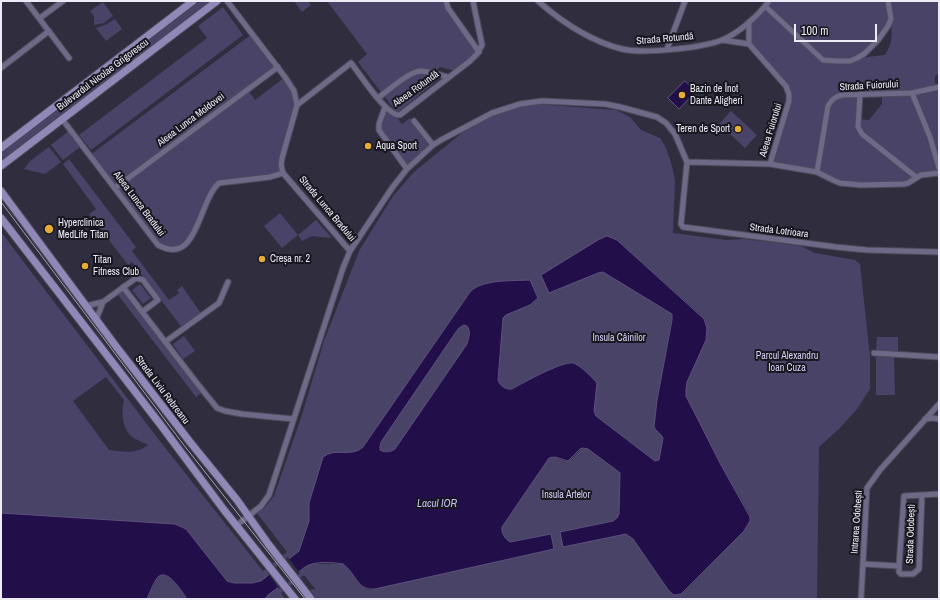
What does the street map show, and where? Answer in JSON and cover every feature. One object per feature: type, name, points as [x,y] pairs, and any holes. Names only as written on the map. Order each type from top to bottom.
[{"type":"main road","name":"Bulevardul Nicolae Grigorescu","points":[[1,148],[193,1]]},
{"type":"main road","name":"Bulevardul Nicolae Grigorescu","points":[[1,166],[217,1]]},
{"type":"main road","name":"Strada Liviu Rebreanu","points":[[1,192],[96,320],[249,516],[269,545],[311,599]]},
{"type":"main road","points":[[1,218],[165,430],[196,473],[295,598]]},
{"type":"street","points":[[26,1],[69,58]]},
{"type":"street","points":[[40,18],[63,1]]},
{"type":"street","points":[[227,1],[278,67],[294,91],[296,105],[282,158],[281,165],[283,172]]},
{"type":"street","points":[[446,1],[448,8],[479,52]]},
{"type":"street","points":[[473,1],[482,42],[479,52]]},
{"type":"street","name":"Strada Rotundă","points":[[538,1],[569,26],[604,43],[622,49],[632,50],[667,49],[722,40],[749,22],[769,1]]},
{"type":"street","points":[[667,49],[685,1]]},
{"type":"street","points":[[765,6],[823,60],[850,61],[864,54],[878,40],[888,26],[891,18],[888,1]]},
{"type":"street","points":[[722,40],[749,44],[749,22]]},
{"type":"street","points":[[1,68],[49,31]]},
{"type":"street","name":"Aleea Fuiorului","points":[[749,44],[786,86],[790,94],[770,164]]},
{"type":"street","name":"Aleea Rotundă","points":[[296,105],[352,64],[385,107],[398,116],[475,57],[479,52]]},
{"type":"street","name":"Aleea Lunca Moldovei","points":[[115,188],[278,67]]},
{"type":"street","points":[[378,98],[407,77],[417,72],[426,72],[448,77]]},
{"type":"street","points":[[939,86],[912,93],[930,137],[939,168]]},
{"type":"street","name":"Strada Fuiorului","points":[[817,172],[828,106],[831,100],[842,95],[912,93]]},
{"type":"street","points":[[860,94],[858,126],[862,134],[916,177]]},
{"type":"street","name":"Strada Lotrioara","points":[[350,251],[384,198],[407,169],[433,145],[492,113],[520,104],[542,101],[620,106],[657,117],[666,122],[675,134],[687,162],[681,224],[683,227],[836,247],[867,250],[939,252]]},
{"type":"street","points":[[385,107],[379,124],[379,130],[407,169]]},
{"type":"street","name":"Aleea Lunca Bradului","points":[[62,119],[158,245],[164,248],[177,249],[185,246],[191,239],[210,194],[219,183],[270,177],[283,172]]},
{"type":"street","points":[[414,121],[433,145]]},
{"type":"street","points":[[687,162],[770,164],[817,172],[833,180],[861,185],[904,184],[925,173],[939,174]]},
{"type":"street","name":"Strada Lunca Bradului","points":[[237,525],[261,506],[269,495],[343,268],[350,251],[283,172]]},
{"type":"street","points":[[86,306],[103,302],[136,278],[143,280],[158,300],[142,312]]},
{"type":"street","points":[[165,342],[219,303],[228,282]]},
{"type":"street","points":[[123,287],[214,405],[225,411],[293,419]]},
{"type":"street","points":[[96,320],[103,302]]},
{"type":"street","points":[[874,353],[939,357]]},
{"type":"street","name":"Intrarea Odobești","points":[[861,599],[867,488],[872,479],[939,404]]},
{"type":"street","points":[[925,419],[939,419]]},
{"type":"street","name":"Strada Odobești","points":[[922,495],[919,569],[913,574],[901,574],[899,572],[899,566],[903,498],[906,496],[922,495],[939,494]]},
{"type":"street","name":"Strada Odobești","points":[[863,564],[899,566]]},
{"type":"green space","points":[[200,1],[211,1],[1,161],[1,153]]},
{"type":"green space","points":[[294,1],[308,1],[311,5],[302,12]]},
{"type":"green space","points":[[327,1],[446,1],[479,52],[456,71],[440,67],[432,73],[442,76],[397,113],[358,62],[367,54]]},
{"type":"green space","points":[[769,1],[939,1],[939,72],[935,77],[935,87],[939,87],[939,173],[925,173],[908,183],[851,184],[817,172],[770,164],[789,94],[749,44],[749,22]],"holes":[[[891,20],[891,38],[885,55],[858,58],[888,26]],[[860,94],[882,94],[882,104],[869,120],[859,119]]]},
{"type":"green space","points":[[103,2],[113,16],[104,23],[94,25],[94,16],[90,11]]},
{"type":"green space","points":[[223,7],[243,35],[91,150],[79,135],[207,38],[198,26]]},
{"type":"green space","points":[[115,19],[122,29],[106,41],[96,28]]},
{"type":"green space","points":[[252,34],[278,67],[248,90],[255,100],[285,77],[291,85],[297,105],[282,158],[283,173],[219,183],[185,246],[164,248],[90,155]]},
{"type":"green space","name":"Parcul Alexandru Ioan Cuza","points":[[535,104],[616,110],[630,117],[641,130],[660,138],[665,146],[671,162],[675,180],[673,233],[726,240],[744,239],[801,246],[815,253],[855,260],[860,264],[870,357],[870,389],[857,409],[840,428],[819,447],[817,599],[317,599],[310,590],[316,590],[304,575],[281,593],[285,599],[265,599],[268,595],[309,564],[343,564],[361,586],[369,590],[553,549],[551,534],[510,542],[504,536],[502,527],[549,458],[554,457],[568,461],[583,448],[588,449],[620,473],[619,514],[613,521],[560,532],[626,534],[633,539],[669,591],[684,592],[744,531],[750,521],[750,515],[721,465],[686,396],[687,382],[706,340],[707,333],[705,319],[617,240],[607,236],[598,273],[603,272],[609,275],[670,312],[672,317],[657,400],[654,427],[663,438],[660,458],[658,461],[655,461],[596,416],[594,411],[597,383],[575,364],[544,372],[512,389],[505,388],[500,384],[498,380],[503,318],[506,315],[530,305],[538,298],[530,280],[506,281],[482,285],[470,292],[363,447],[355,452],[323,457],[309,503],[309,521],[299,551],[261,581],[252,583],[234,583],[227,581],[186,529],[175,524],[1,513],[1,232],[159,440],[263,571],[287,552],[257,513],[266,506],[274,496],[302,415],[324,341],[359,251],[393,196],[414,172],[463,132],[500,111]],"holes":[[[106,377],[124,400],[124,424],[128,433],[135,439],[148,445],[139,450],[125,452],[109,450],[73,401]]]},
{"type":"green space","points":[[385,107],[395,115],[402,124],[410,118],[430,148],[407,169],[379,130]]},
{"type":"green space","name":"Teren de Sport","points":[[731,111],[757,135],[745,148],[719,124]]},
{"type":"green space","points":[[69,131],[80,147],[63,160],[51,145]]},
{"type":"green space","points":[[49,147],[61,162],[45,174],[24,169],[30,161]]},
{"type":"green space","points":[[69,159],[136,247],[132,251],[169,300],[179,293],[177,290],[182,286],[202,315],[183,329],[132,262],[128,265],[89,214],[96,209],[63,164]]},
{"type":"green space","points":[[280,213],[298,235],[282,248],[264,226]]},
{"type":"green space","points":[[316,220],[332,238],[312,236],[302,241],[298,235]]},
{"type":"green space","points":[[140,284],[151,298],[143,304],[132,290]]},
{"type":"green space","points":[[123,289],[202,392],[196,397],[118,295],[114,298],[113,297]]},
{"type":"green space","points":[[464,325],[467,326],[469,330],[467,344],[395,449],[391,451],[381,451],[381,442],[458,329]]},
{"type":"green space","points":[[184,336],[195,351],[183,359],[173,344]]},
{"type":"green space","points":[[877,337],[898,337],[898,351],[876,351]]},
{"type":"green space","points":[[876,357],[894,357],[895,395],[876,395]]},
{"type":"green space","points":[[160,575],[169,577],[179,587],[187,599],[147,599]]},
{"type":"water","name":"Bazin de Înot Dante Aligheri","points":[[685,81],[696,91],[679,109],[668,98]]},
{"type":"water","name":"Lacul IOR","points":[[607,236],[617,240],[704,319],[707,328],[706,340],[687,382],[686,396],[721,465],[750,517],[750,521],[744,531],[681,594],[674,595],[669,591],[633,539],[626,534],[563,547],[560,532],[613,521],[619,514],[620,473],[588,449],[583,448],[580,449],[568,461],[555,457],[549,458],[502,527],[504,536],[510,542],[551,534],[554,549],[375,589],[369,589],[360,584],[343,564],[329,562],[318,563],[305,567],[268,595],[265,599],[187,599],[174,581],[165,575],[161,575],[157,578],[147,599],[1,599],[1,513],[175,524],[186,529],[227,581],[234,583],[252,583],[261,581],[299,551],[309,521],[309,503],[323,457],[333,453],[354,452],[363,447],[470,292],[475,288],[490,283],[530,280],[538,298],[530,305],[506,315],[503,318],[498,380],[502,386],[512,389],[560,365],[568,363],[576,364],[597,383],[594,411],[596,416],[655,461],[659,460],[663,438],[654,427],[657,400],[672,314],[603,272],[549,293],[541,275]],"holes":[[[464,325],[467,326],[469,332],[467,344],[395,449],[388,452],[380,450],[381,442],[458,329]]]},
{"type":"pier","points":[[288,557],[300,573],[279,589],[268,573]]},
{"type":"tram line","points":[[1,202],[183,444],[305,599]]},
{"type":"place","name":"Bazin de Înot Dante Aligheri","points":[[682,95]]},
{"type":"place","name":"Teren de Sport","points":[[738,129]]},
{"type":"place","name":"Aqua Sport","points":[[368,146]]},
{"type":"place","name":"Hyperclinica MedLife Titan","points":[[49,229]]},
{"type":"place","name":"Creșa nr. 2","points":[[262,259]]},
{"type":"place","name":"Titan Fitness Club","points":[[85,266]]},
{"type":"park label","name":"Insula Câinilor","points":[[619,338]]},
{"type":"park label","name":"Insula Artelor","points":[[566,495]]}]
